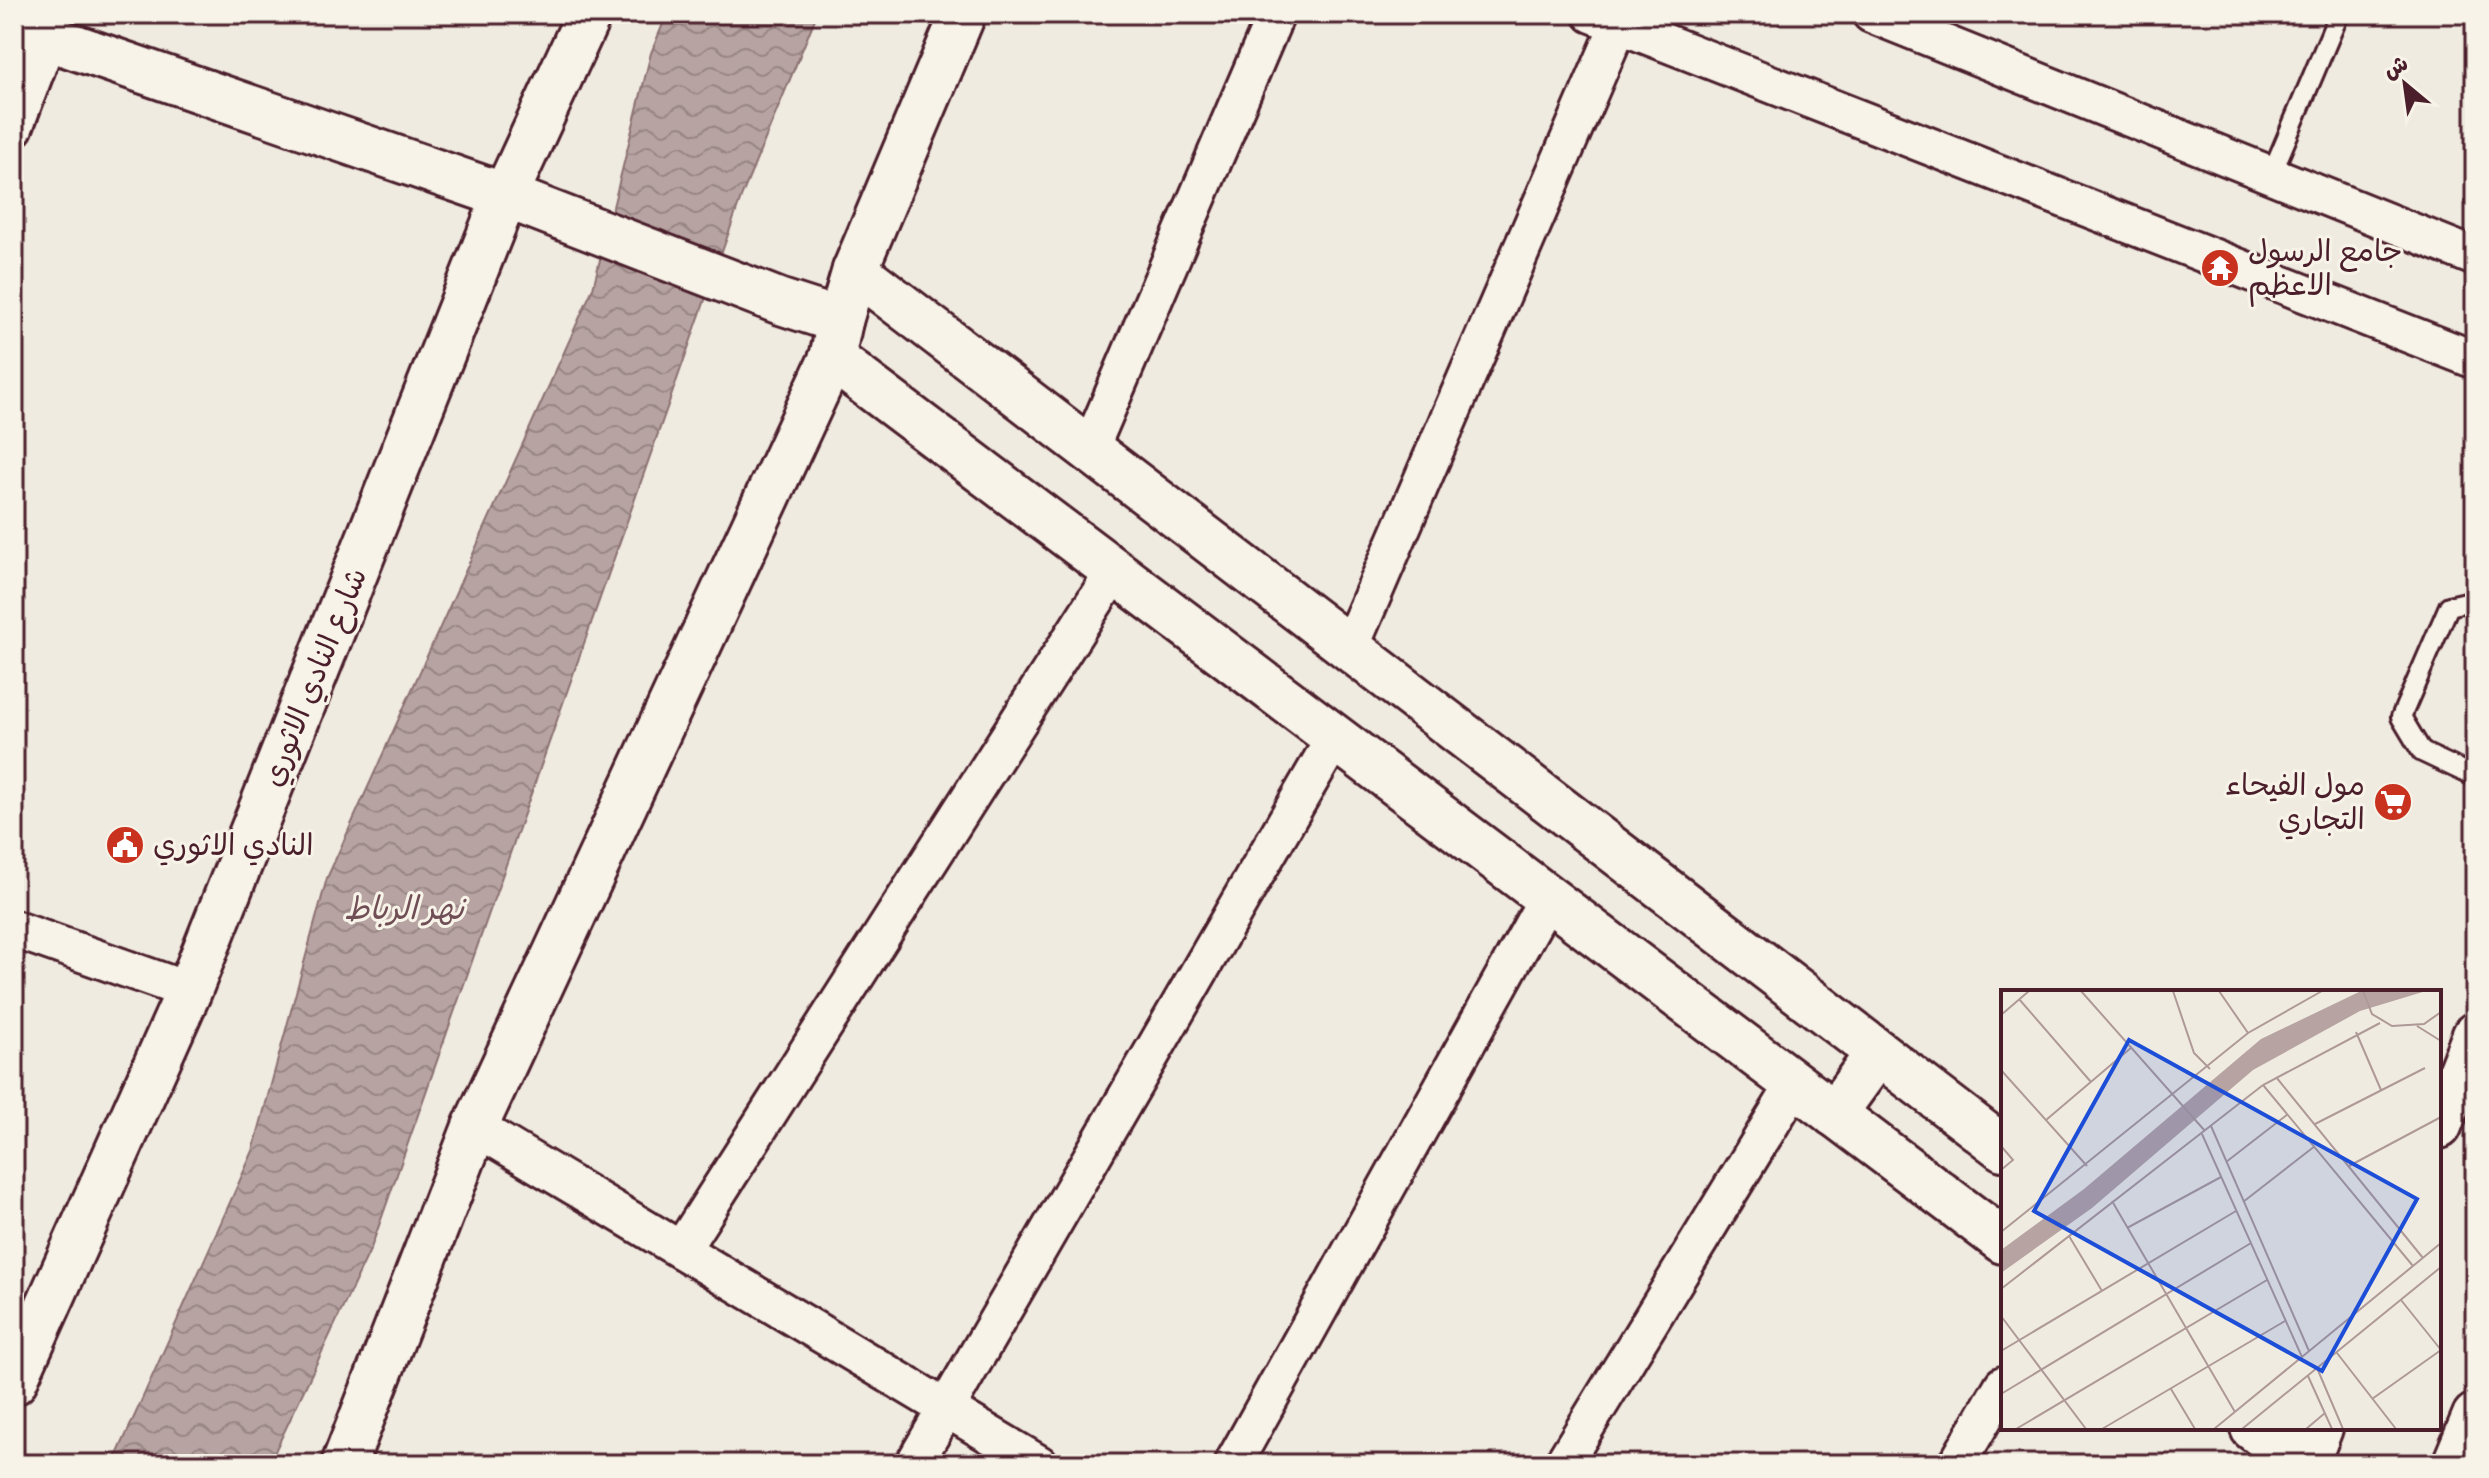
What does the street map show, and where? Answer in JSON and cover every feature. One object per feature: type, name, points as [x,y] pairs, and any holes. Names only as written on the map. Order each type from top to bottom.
[{"type":"street","name":"شارع النادي الاثوري","points":[[14,1382],[189,991],[589,14]]},
{"type":"street","points":[[344,1464],[475,1127],[836,340],[855,270],[963,14]]},
{"type":"street","points":[[1089,451],[1276,14]]},
{"type":"street","points":[[1871,14],[1922,23],[2271,175],[2475,257]]},
{"type":"street","points":[[1349,650],[1606,19],[2475,360]]},
{"type":"street","points":[[14,128],[31,32],[512,199],[781,302],[836,340],[1115,570],[2001,1239]]},
{"type":"street","points":[[855,270],[2001,1146]]},
{"type":"street","points":[[681,1250],[1115,570]]},
{"type":"street","points":[[914,1464],[1335,737]]},
{"type":"street","points":[[1233,1464],[1548,897]]},
{"type":"street","points":[[14,929],[189,991]]},
{"type":"street","points":[[2441,1121],[2475,1035]]},
{"type":"street","points":[[1834,1114],[1878,1053]]},
{"type":"street","points":[[1563,1464],[1795,1084]]},
{"type":"street","points":[[475,1127],[1039,1464]]},
{"type":"street","points":[[1957,1464],[2001,1388]]},
{"type":"street","points":[[2455,1464],[2475,1416]]},
{"type":"street","points":[[2256,1430],[2303,1464],[2319,1430]]},
{"type":"lane","points":[[2271,175],[2339,14]]},
{"type":"lane","points":[[2475,600],[2449,606],[2401,717],[2422,752],[2475,777]]},
{"type":"water","name":"نهر الرباط","points":[[667,14],[817,14],[742,195],[371,1248],[269,1464],[113,1464],[253,1151],[327,878],[593,288],[651,53]]},
{"type":"place","name":"جامع الرسول الاعظم","points":[[2220,268]]},
{"type":"place","name":"مول الفيحاء التجاري","points":[[2393,802]]},
{"type":"place","name":"النادي الاثوري","points":[[125,845]]}]
